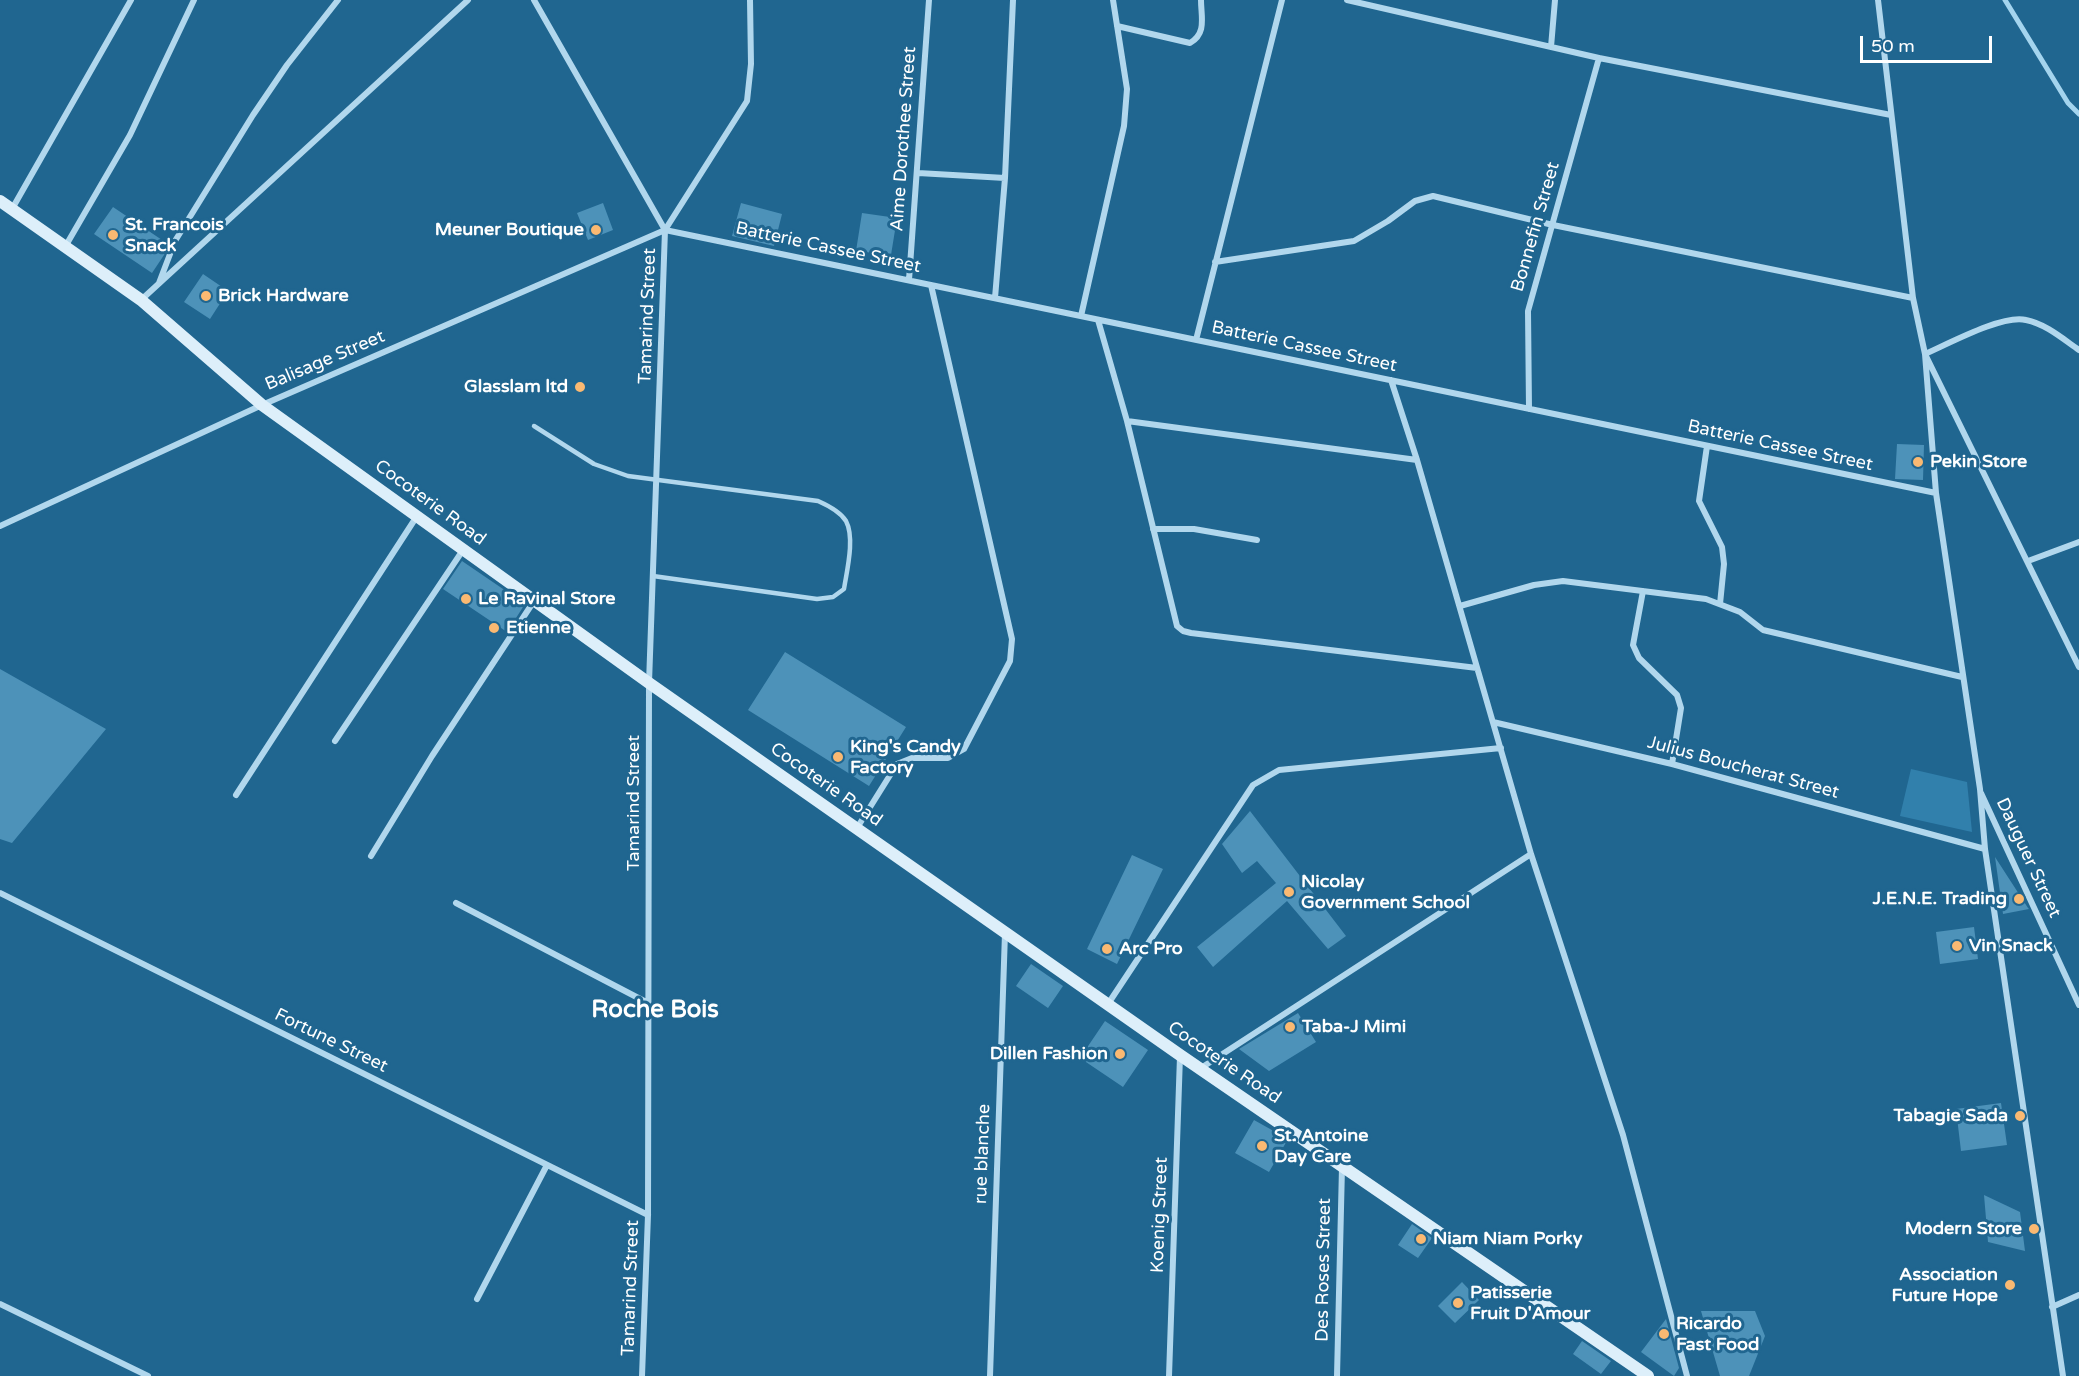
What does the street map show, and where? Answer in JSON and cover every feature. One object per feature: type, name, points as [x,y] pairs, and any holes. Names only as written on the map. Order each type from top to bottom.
[{"type":"street","points":[[11,210],[131,0]]},
{"type":"street","points":[[65,247],[130,135],[194,0]]},
{"type":"street","points":[[159,284],[175,241],[253,115],[287,65],[338,0]]},
{"type":"street","points":[[141,300],[468,0]]},
{"type":"street","points":[[534,0],[666,230],[747,101],[751,64],[750,0]]},
{"type":"street","name":"Aime Dorothee Street","points":[[909,280],[929,0]]},
{"type":"street","points":[[995,298],[1005,178],[1013,0]]},
{"type":"street","points":[[1081,316],[1124,126],[1127,90],[1113,0]]},
{"type":"street","points":[[1118,26],[1190,44],[1198,39],[1202,31],[1201,0]]},
{"type":"street","points":[[1196,340],[1282,0]]},
{"type":"street","points":[[1347,0],[1599,58],[1891,115]]},
{"type":"street","points":[[1551,47],[1555,0]]},
{"type":"street","points":[[1878,0],[1913,298],[1925,354],[1936,494],[1980,789],[1985,849],[2063,1376]]},
{"type":"street","name":"Bonnefin Street","points":[[1529,409],[1528,311],[1599,58]]},
{"type":"street","points":[[918,173],[1005,178]]},
{"type":"street","points":[[1215,262],[1354,241],[1388,221],[1415,201],[1434,196],[1553,225],[1913,298]]},
{"type":"street","name":"Cocoterie Road","points":[[0,201],[141,300],[262,405],[649,683],[1180,1055],[1648,1376]]},
{"type":"street","name":"Batterie Cassee Street","points":[[666,230],[1936,494]]},
{"type":"street","name":"Balisage Street","points":[[0,526],[262,405],[666,230]]},
{"type":"street","name":"Tamarind Street","points":[[642,1376],[648,1215],[649,683],[666,230]]},
{"type":"street","points":[[857,828],[897,764],[912,758],[948,758],[964,749],[1010,661],[1012,639],[931,285]]},
{"type":"street","points":[[1925,354],[1998,322],[2025,319],[2046,328],[2079,350]]},
{"type":"street","points":[[1098,320],[1126,421],[1177,626],[1183,631],[1477,668]]},
{"type":"street","points":[[1925,354],[2079,667]]},
{"type":"street","points":[[1391,380],[1417,460],[1531,854],[1623,1135],[1687,1376]]},
{"type":"street","points":[[1126,421],[1417,460]]},
{"type":"street","points":[[1707,446],[1700,501],[1722,547],[1724,564],[1720,604]]},
{"type":"street","points":[[236,795],[417,516]]},
{"type":"street","points":[[1153,529],[1194,529],[1257,540]]},
{"type":"street","points":[[2028,561],[2079,542]]},
{"type":"street","points":[[335,741],[464,550]]},
{"type":"street","points":[[1460,606],[1534,585],[1563,581],[1706,599],[1740,612],[1763,630],[1962,677]]},
{"type":"street","points":[[1643,591],[1634,645],[1639,658],[1677,695],[1681,708],[1672,764]]},
{"type":"street","points":[[371,856],[432,756],[534,600]]},
{"type":"street","name":"Julius Boucherat Street","points":[[1493,722],[1672,764],[1985,849]]},
{"type":"street","points":[[1108,1004],[1253,785],[1280,770],[1501,748]]},
{"type":"street","name":"Dauguer Street","points":[[1980,789],[2079,1005]]},
{"type":"street","points":[[1200,1068],[1531,854]]},
{"type":"street","name":"Fortune Street","points":[[0,893],[648,1215]]},
{"type":"street","points":[[456,903],[648,1003]]},
{"type":"street","name":"rue blanche","points":[[990,1376],[1005,932]]},
{"type":"street","name":"Koenig Street","points":[[1169,1376],[1180,1055]]},
{"type":"street","points":[[477,1299],[548,1165]]},
{"type":"street","name":"Des Roses Street","points":[[1337,1376],[1342,1165]]},
{"type":"street","points":[[2052,1307],[2079,1296]]},
{"type":"street","points":[[0,1304],[148,1376]]},
{"type":"lane","points":[[534,426],[594,464],[628,476],[818,501],[832,507],[846,521],[851,549],[844,589],[833,597],[816,599],[653,576]]},
{"type":"shaded area","points":[[1911,769],[1967,782],[1972,832],[1900,816]]},
{"type":"building","points":[[603,203],[613,230],[588,240],[577,213]]},
{"type":"building","points":[[741,203],[782,214],[774,246],[732,236]]},
{"type":"building","points":[[113,207],[168,244],[164,255],[152,273],[94,234]]},
{"type":"building","points":[[862,213],[897,218],[891,255],[856,251]]},
{"type":"building","name":"Brick Hardware","points":[[203,274],[228,291],[210,319],[184,302]]},
{"type":"building","points":[[1897,444],[1924,445],[1923,480],[1895,479]]},
{"type":"building","points":[[462,561],[525,604],[507,632],[443,589]]},
{"type":"building","points":[[785,652],[906,727],[869,786],[748,710]]},
{"type":"building","points":[[0,669],[106,729],[12,843],[0,839]]},
{"type":"building","name":"Nicolay Government School","points":[[1250,811],[1346,936],[1328,949],[1287,901],[1213,967],[1197,947],[1276,883],[1257,861],[1242,873],[1222,844]]},
{"type":"building","points":[[1132,855],[1163,869],[1117,964],[1087,949]]},
{"type":"building","points":[[1995,857],[2028,908],[2029,909],[2003,914]]},
{"type":"building","name":"Vin Snack","points":[[1974,927],[1978,959],[1940,964],[1936,932]]},
{"type":"building","points":[[1031,964],[1063,986],[1048,1008],[1016,986]]},
{"type":"building","name":"Taba-J Mimi","points":[[1298,1013],[1316,1042],[1269,1071],[1239,1049]]},
{"type":"building","points":[[1105,1021],[1148,1050],[1123,1087],[1080,1058]]},
{"type":"building","points":[[2001,1103],[2007,1145],[1961,1151],[1956,1109]]},
{"type":"building","name":"St. Antoine Day Care","points":[[1254,1120],[1288,1139],[1269,1172],[1235,1153]]},
{"type":"building","points":[[1984,1195],[2020,1212],[2025,1251],[1988,1242]]},
{"type":"building","name":"Niam Niam Porky","points":[[1412,1224],[1432,1238],[1418,1258],[1398,1245]]},
{"type":"building","name":"Patisserie Fruit D'Amour","points":[[1462,1282],[1479,1300],[1455,1323],[1438,1306]]},
{"type":"building","points":[[1701,1311],[1755,1311],[1765,1336],[1749,1376],[1720,1376]]},
{"type":"building","name":"Ricardo Fast Food","points":[[1666,1319],[1679,1368],[1674,1376],[1641,1352]]},
{"type":"building","points":[[1582,1341],[1611,1361],[1601,1374],[1573,1354]]},
{"type":"waterway","points":[[2005,0],[2068,103],[2079,114]]},
{"type":"place","name":"Meuner Boutique","points":[[596,230]]},
{"type":"place","name":"St. Francois Snack","points":[[113,235]]},
{"type":"place","name":"Brick Hardware","points":[[206,296]]},
{"type":"place","name":"Glasslam ltd","points":[[580,387]]},
{"type":"place","name":"Pekin Store","points":[[1918,462]]},
{"type":"place","name":"Le Ravinal Store","points":[[466,599]]},
{"type":"place","name":"Etienne","points":[[494,628]]},
{"type":"place","name":"King's Candy Factory","points":[[838,757]]},
{"type":"place","name":"Nicolay Government School","points":[[1289,892]]},
{"type":"place","name":"J.E.N.E. Trading","points":[[2019,899]]},
{"type":"place","name":"Vin Snack","points":[[1957,946]]},
{"type":"place","name":"Arc Pro","points":[[1107,949]]},
{"type":"place","name":"Taba-J Mimi","points":[[1290,1027]]},
{"type":"place","name":"Dillen Fashion","points":[[1120,1054]]},
{"type":"place","name":"Tabagie Sada","points":[[2020,1116]]},
{"type":"place","name":"St. Antoine Day Care","points":[[1262,1146]]},
{"type":"place","name":"Modern Store","points":[[2034,1229]]},
{"type":"place","name":"Niam Niam Porky","points":[[1421,1239]]},
{"type":"place","name":"Association Future Hope","points":[[2010,1285]]},
{"type":"place","name":"Patisserie Fruit D'Amour","points":[[1458,1303]]},
{"type":"place","name":"Ricardo Fast Food","points":[[1664,1334]]},
{"type":"district","name":"Roche Bois","points":[[655,1011]]}]
